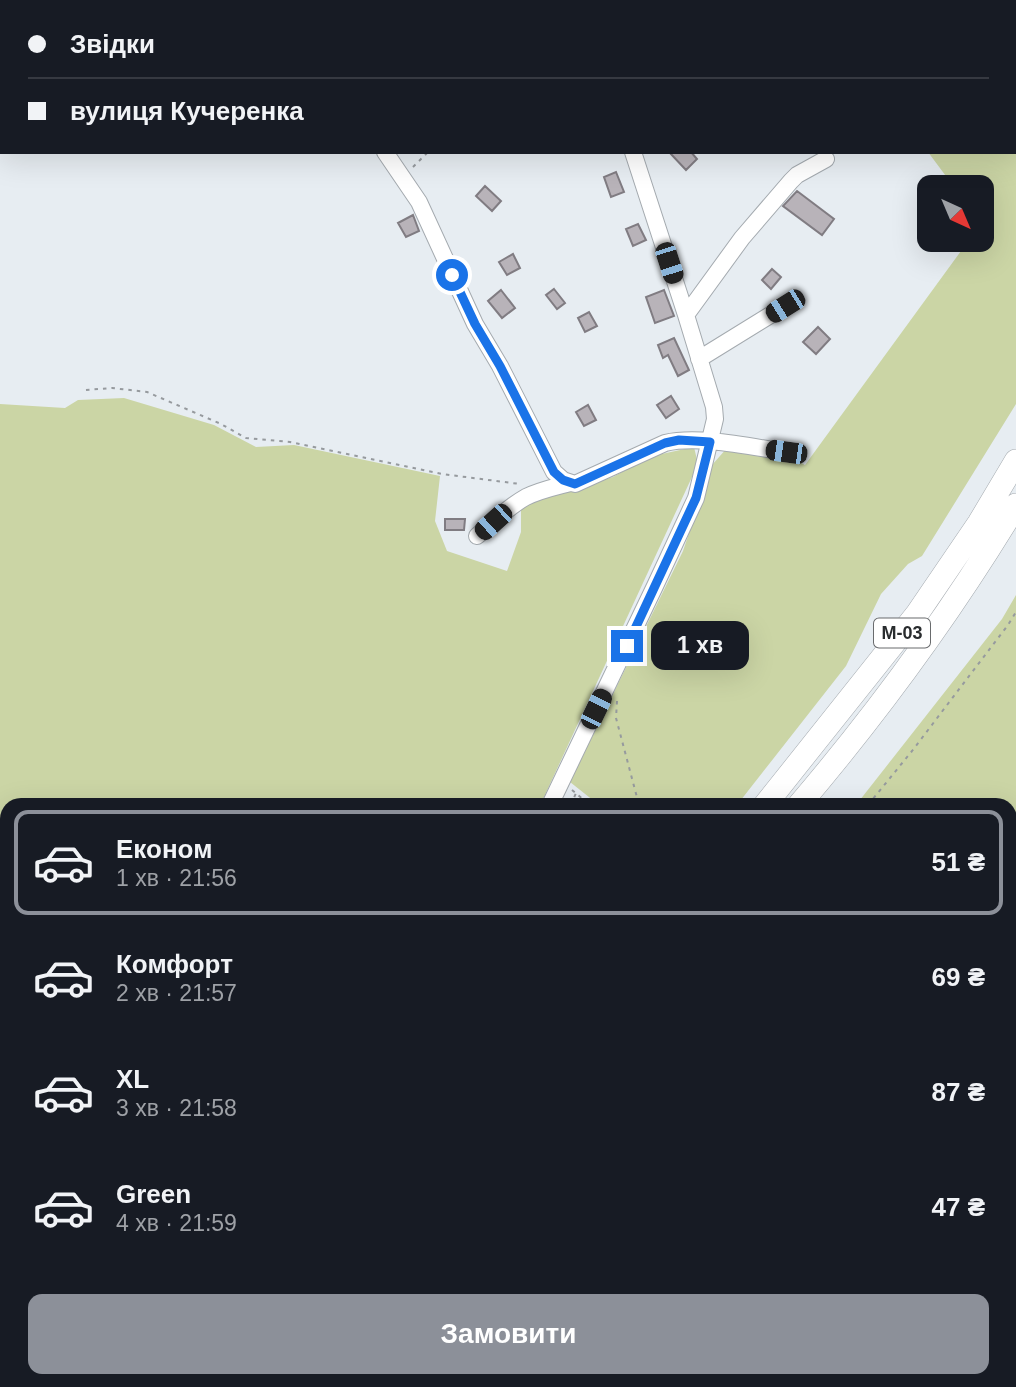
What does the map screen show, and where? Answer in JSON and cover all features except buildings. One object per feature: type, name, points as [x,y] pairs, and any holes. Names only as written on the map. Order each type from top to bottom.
[{"type":"highway","name":"М-03","points":[[771,798],[917,614],[979,523],[1016,461]]},
{"type":"highway","name":"М-03","points":[[805,798],[937,628],[1016,505]]},
{"type":"street","points":[[386,154],[419,202],[475,324],[500,366],[554,472],[563,480],[575,484],[665,443],[679,440],[786,452]]},
{"type":"street","points":[[553,798],[696,498],[715,419],[638,155]]},
{"type":"street","points":[[686,314],[742,238],[791,181],[826,159]]},
{"type":"street","points":[[699,359],[785,306]]},
{"type":"street","points":[[477,536],[509,508],[536,494],[570,483]]},
{"type":"path","points":[[402,178],[426,154]]},
{"type":"path","points":[[86,390],[112,388],[147,392],[221,424],[246,438],[290,442],[442,474],[503,480],[526,485],[536,494]]},
{"type":"path","points":[[874,798],[1016,612]]},
{"type":"path","points":[[618,690],[616,718],[637,798]]},
{"type":"path","points":[[561,782],[582,798]]},
{"type":"path","points":[[574,798],[576,793]]},
{"type":"green space","points":[[929,154],[1016,154],[1016,404],[922,556],[908,564],[881,594],[846,666],[742,798],[590,798],[570,782],[683,551],[712,465],[727,448],[787,455],[805,465],[960,252],[994,252],[994,175],[945,175]]},
{"type":"green space","points":[[124,398],[214,425],[256,447],[294,445],[440,476],[435,521],[447,551],[507,571],[521,532],[521,505],[613,477],[648,457],[694,447],[698,464],[543,798],[0,798],[0,404],[65,408],[78,400]]},
{"type":"green space","points":[[1016,595],[1016,798],[861,798],[1002,619]]},
{"type":"route","points":[[452,275],[475,324],[500,366],[554,472],[563,480],[575,484],[665,443],[679,440],[710,442],[696,498],[627,646]]}]
